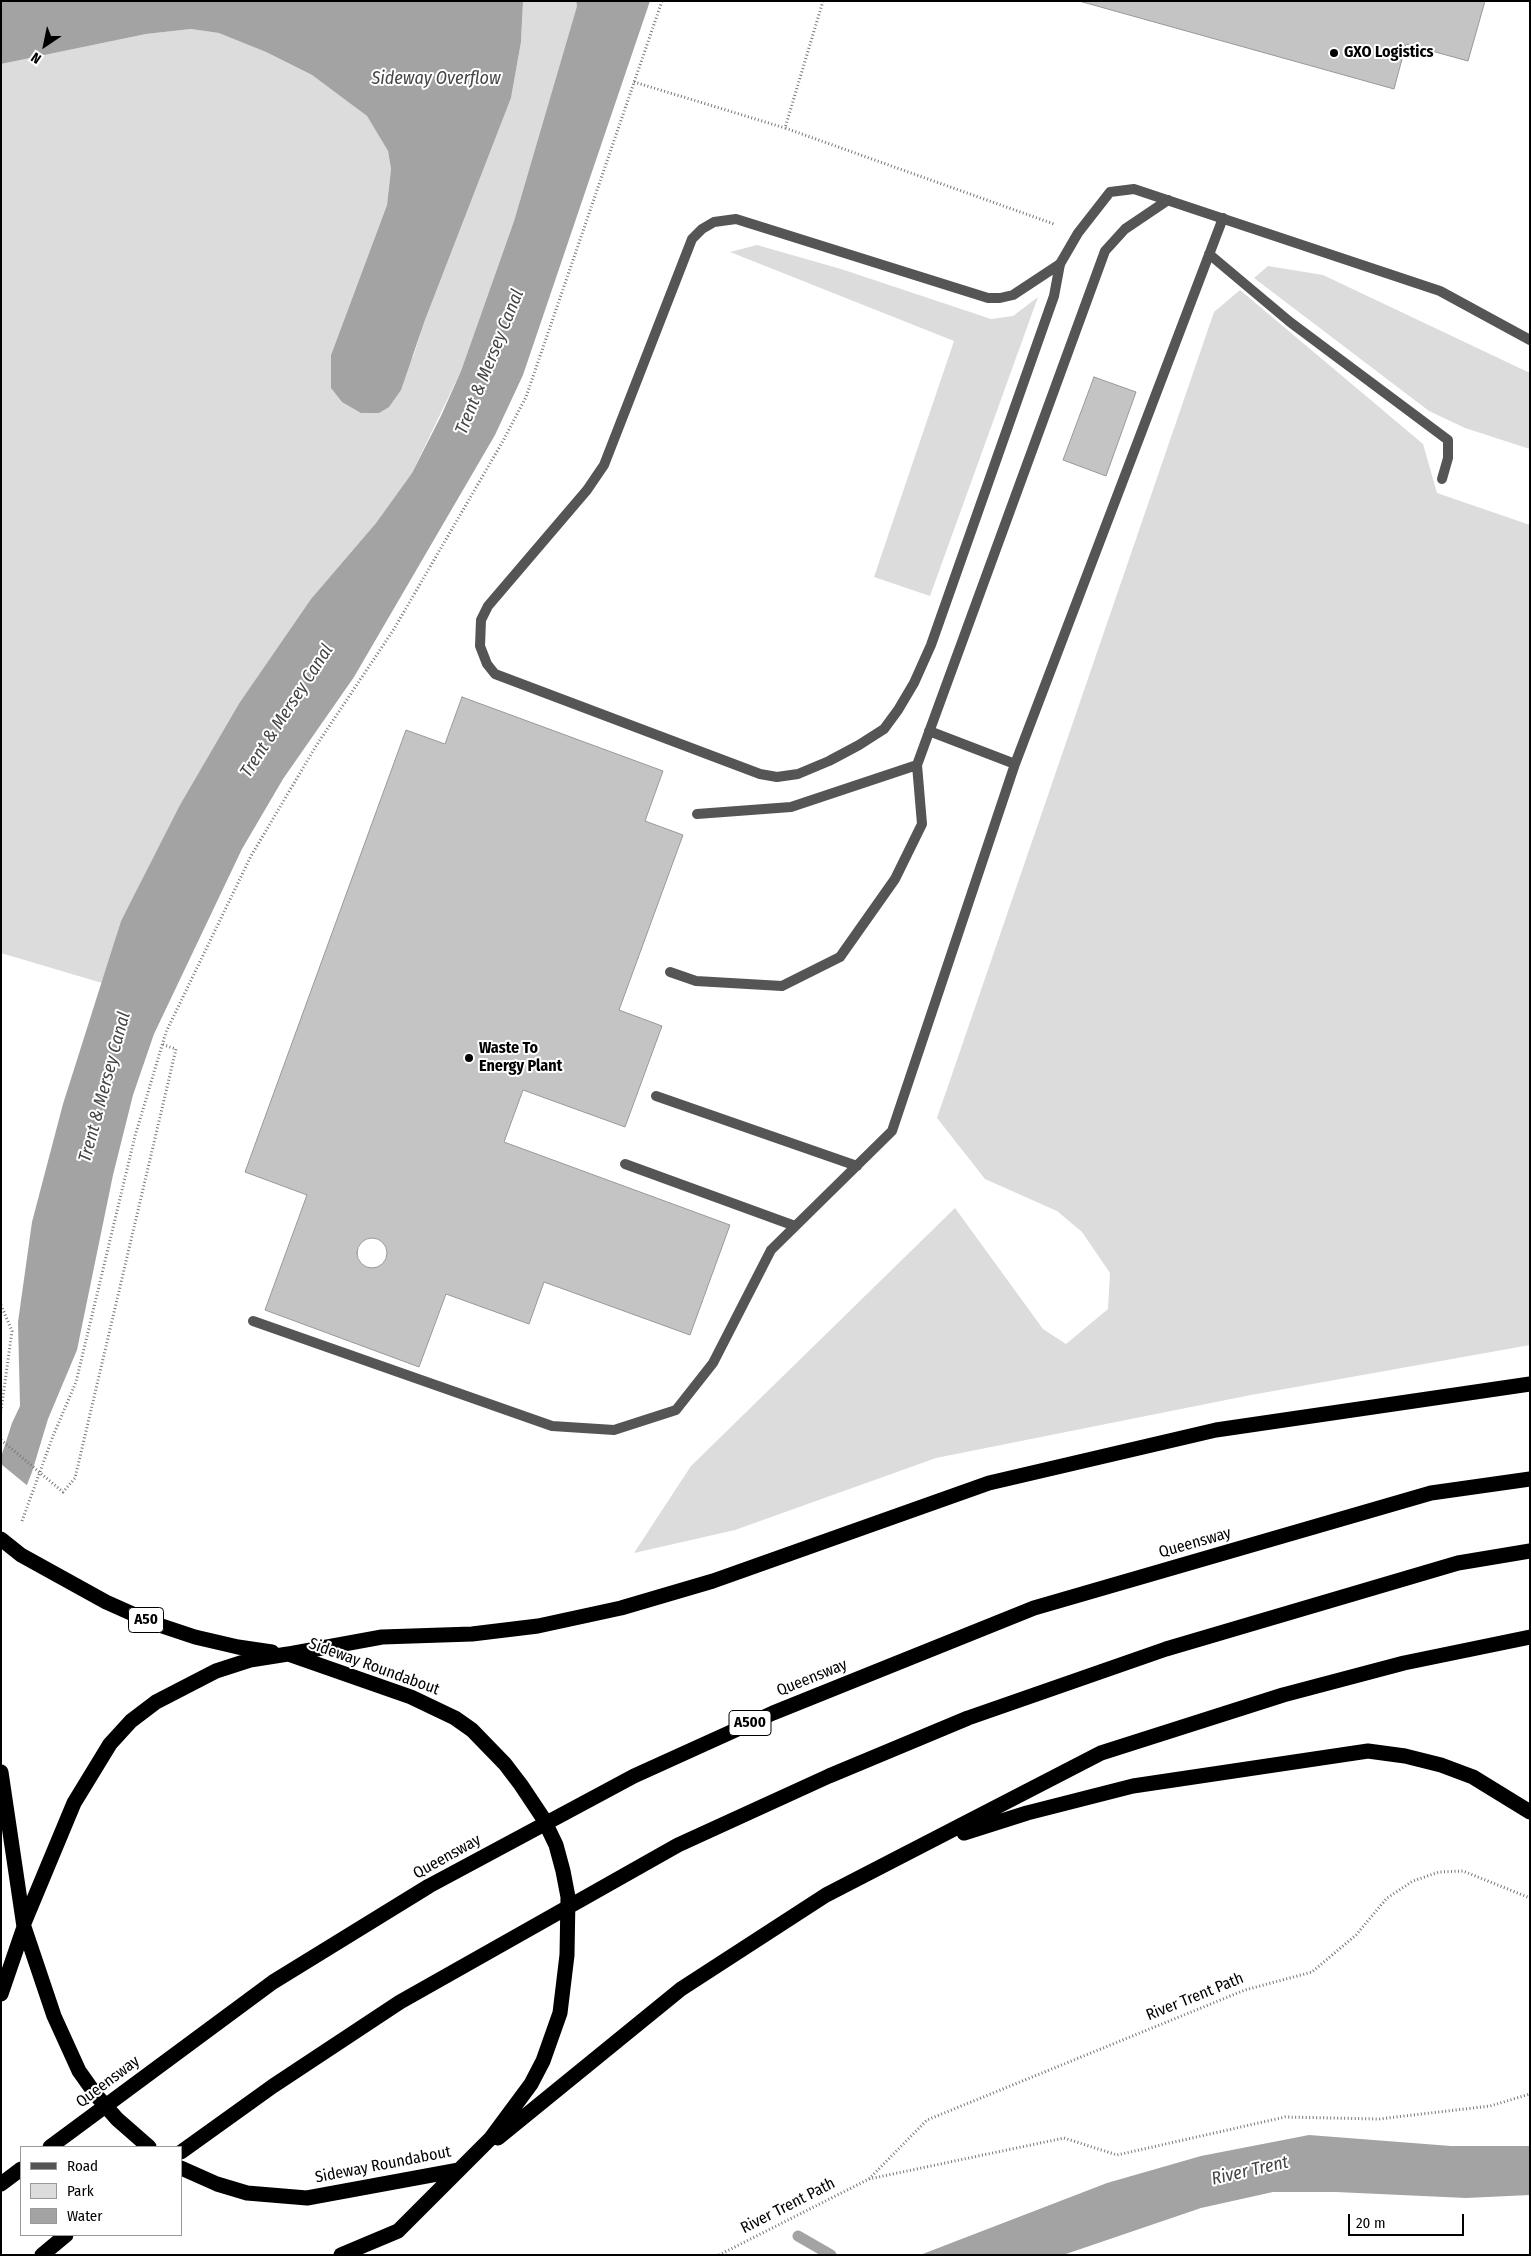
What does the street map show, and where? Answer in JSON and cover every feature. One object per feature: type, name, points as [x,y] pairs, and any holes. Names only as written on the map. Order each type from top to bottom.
[{"type":"highway","points":[[286,1654],[382,1637],[472,1634],[538,1626],[621,1608],[713,1581],[989,1483],[1216,1430],[1530,1384]]},
{"type":"highway","name":"Queensway","points":[[51,2146],[273,1982],[428,1886],[651,1768],[773,1713],[1034,1608],[1431,1493],[1530,1479]]},
{"type":"highway","name":"A50","points":[[1,1539],[21,1555],[106,1602],[153,1623],[195,1637],[238,1647],[286,1654]]},
{"type":"highway","points":[[182,2151],[273,2086],[400,2002],[678,1845],[829,1776],[968,1718],[1166,1649],[1458,1563],[1530,1551]]},
{"type":"highway","points":[[341,2255],[398,2231],[464,2167],[681,1988],[826,1895],[1102,1753],[1283,1695],[1404,1663],[1530,1637]]},
{"type":"highway","name":"Sideway Roundabout","points":[[1,1994],[24,1925],[74,1803],[110,1744],[131,1721],[156,1702],[216,1671],[250,1660],[286,1654],[411,1697],[455,1718],[488,1745],[521,1785],[553,1838],[563,1871],[568,1898],[568,1955],[560,2013],[553,2037],[543,2060],[531,2084],[513,2109],[464,2167],[307,2198],[247,2193],[217,2184],[182,2168]]},
{"type":"highway","points":[[925,1845],[1027,1813],[1133,1786],[1368,1751],[1405,1756],[1441,1765],[1472,1777],[1530,1812]]},
{"type":"highway","points":[[1,1772],[24,1925],[54,2016],[79,2071],[117,2119],[148,2146]]},
{"type":"highway","points":[[1,2184],[20,2170]]},
{"type":"highway","points":[[42,2255],[65,2236]]},
{"type":"street","points":[[1060,264],[1013,294],[1000,298],[988,298],[736,219],[714,222],[702,229],[692,239],[604,465],[587,490],[488,606],[481,620],[480,646],[486,664],[495,674],[751,771],[769,776],[777,777],[798,774],[859,745],[884,729],[914,683],[931,645],[1054,296],[1060,264],[1078,233],[1110,192],[1134,189],[1440,291],[1530,340]]},
{"type":"street","points":[[670,972],[696,980],[782,986],[840,956],[895,879],[922,824],[917,766],[1105,251],[1125,229],[1168,200]]},
{"type":"street","points":[[253,1321],[552,1426],[614,1430],[676,1410],[713,1363],[771,1250],[892,1131],[1015,764],[1222,218]]},
{"type":"street","points":[[1209,254],[1290,322],[1448,440],[1448,458],[1442,479]]},
{"type":"street","points":[[929,731],[1015,764]]},
{"type":"street","points":[[697,814],[791,808],[917,766]]},
{"type":"street","points":[[656,1096],[857,1166]]},
{"type":"street","points":[[625,1164],[795,1226]]},
{"type":"path","points":[[38,1480],[53,1436],[76,1382],[135,1136],[161,1044],[251,856],[316,746],[394,629],[503,441],[526,397],[662,1]]},
{"type":"path","points":[[785,128],[823,1]]},
{"type":"path","points":[[634,82],[785,128],[1078,233]]},
{"type":"path","points":[[1,1440],[63,1492],[75,1478],[176,1048],[161,1044]]},
{"type":"path","points":[[1,1305],[12,1331],[1,1411]]},
{"type":"path","name":"River Trent Path","points":[[869,2180],[927,2120],[1245,1990],[1312,1972],[1356,1935],[1387,1898],[1413,1881],[1439,1872],[1463,1871],[1530,1898]]},
{"type":"path","name":"River Trent Path","points":[[719,2255],[869,2180],[1064,2138],[1117,2155],[1285,2116],[1378,2119],[1490,2106],[1530,2094]]},
{"type":"green space","points":[[523,1],[576,1],[577,6],[514,221],[461,371],[412,473],[376,523],[311,599],[240,702],[121,921],[102,983],[1,953],[1,64],[146,34],[191,29],[220,33],[266,52],[312,75],[367,116],[388,151],[391,169],[387,205],[331,355],[331,387],[342,402],[413,357],[425,320],[511,98],[521,42]]},
{"type":"green space","points":[[757,245],[841,269],[991,319],[1013,316],[1038,297],[930,596],[874,577],[954,341],[730,252]]},
{"type":"green space","points":[[1268,266],[1323,275],[1530,373],[1530,449],[1465,428],[1429,411],[1254,278]]},
{"type":"green space","points":[[1240,290],[1423,444],[1437,493],[1530,525],[1530,1345],[1251,1395],[936,1458],[735,1530],[634,1553],[691,1466],[955,1208],[1043,1329],[1066,1344],[1108,1309],[1110,1273],[1082,1232],[1057,1211],[985,1179],[937,1118],[1214,312]]},
{"type":"water","name":"Sideway Overflow","points":[[1,1],[523,1],[521,42],[511,98],[425,320],[401,390],[389,407],[379,413],[361,413],[342,402],[331,388],[331,355],[387,205],[391,169],[388,151],[367,116],[312,75],[266,52],[219,33],[191,29],[146,34],[1,64]]},
{"type":"water","name":"Trent & Mersey Canal","points":[[576,1],[650,1],[523,375],[495,435],[354,677],[283,779],[242,849],[154,1034],[133,1095],[113,1175],[77,1350],[48,1419],[32,1472],[1,1551],[1,1457],[12,1423],[20,1406],[18,1322],[32,1222],[63,1104],[121,921],[180,805],[240,702],[311,599],[376,523],[412,473],[441,416],[461,371],[514,221],[577,6]]},
{"type":"water","name":"River Trent","points":[[1309,2135],[1451,2146],[1530,2146],[1530,2195],[1466,2198],[1336,2192],[1273,2192],[1201,2208],[1063,2255],[920,2255],[1107,2183],[1201,2156]]},
{"type":"pier","points":[[1,1464],[29,1487],[1,1554]]},
{"type":"building","name":"GXO Logistics","points":[[1079,1],[1485,1],[1468,61],[1406,44],[1394,89]]},
{"type":"building","points":[[1094,377],[1136,392],[1106,476],[1063,460]]},
{"type":"building","name":"Waste To Energy Plant","points":[[462,697],[663,771],[645,821],[683,835],[619,1010],[662,1026],[625,1127],[523,1090],[504,1142],[730,1225],[690,1335],[544,1282],[529,1324],[446,1294],[419,1367],[265,1310],[307,1195],[245,1172],[406,730],[445,744]]},
{"type":"building","points":[[372,1238],[383,1242],[387,1253],[383,1264],[372,1268],[361,1264],[357,1253],[361,1242]]},
{"type":"waterway","points":[[798,2236],[831,2255]]},
{"type":"place","name":"GXO Logistics","points":[[1334,53]]},
{"type":"place","name":"Waste To Energy Plant","points":[[469,1058]]}]
